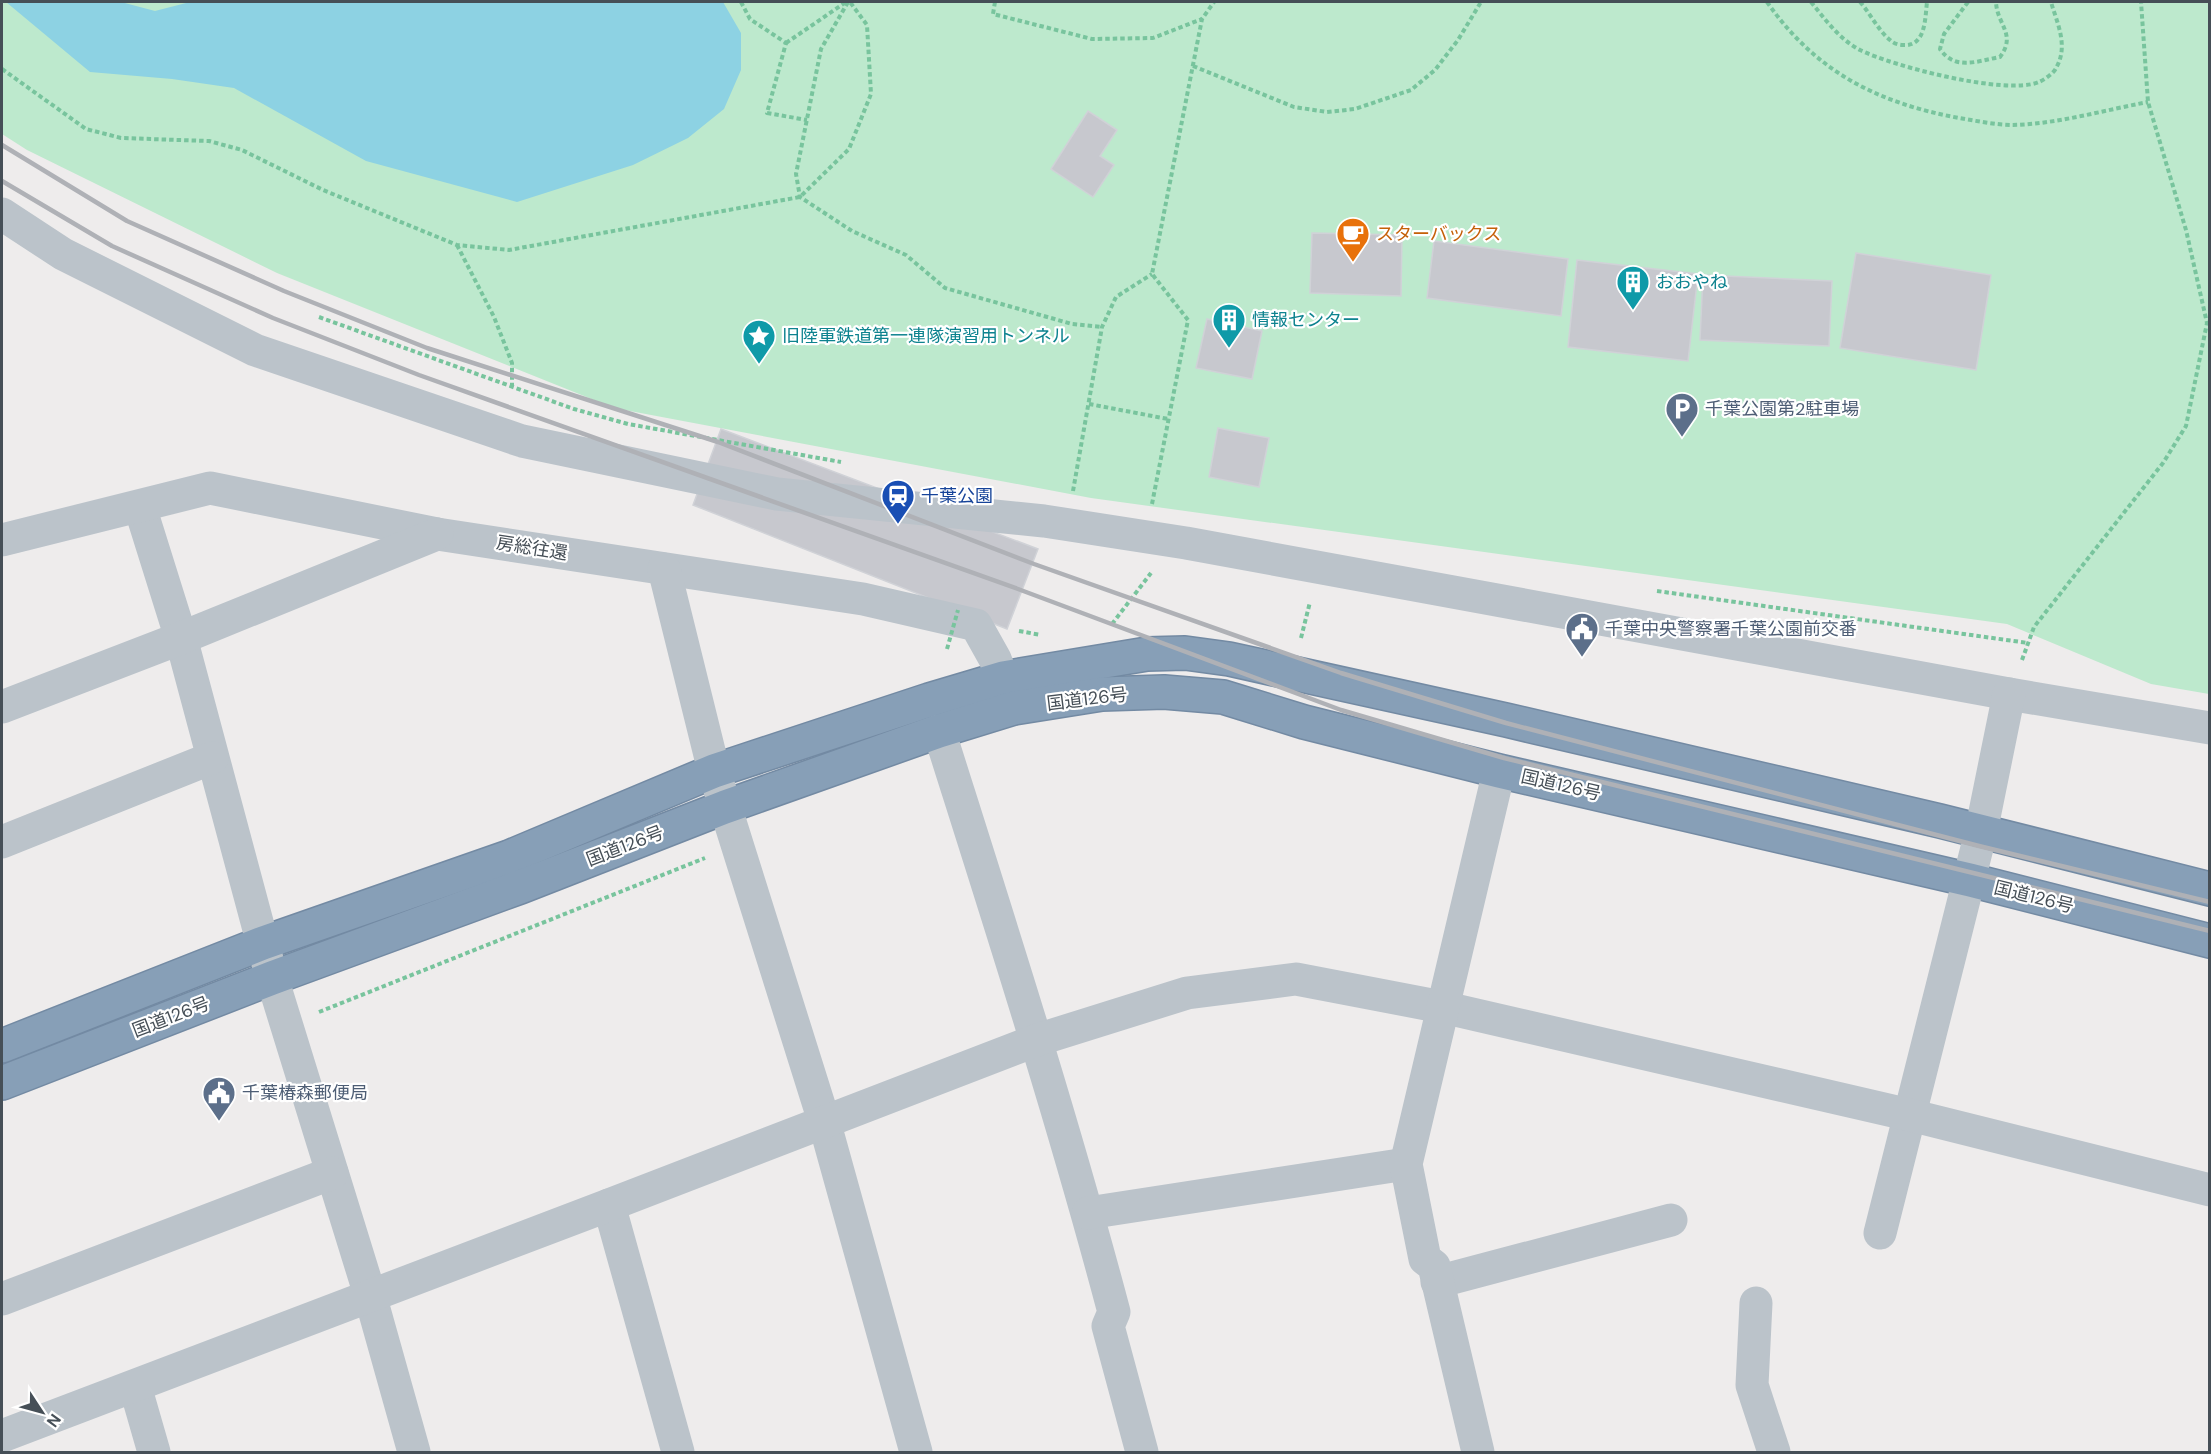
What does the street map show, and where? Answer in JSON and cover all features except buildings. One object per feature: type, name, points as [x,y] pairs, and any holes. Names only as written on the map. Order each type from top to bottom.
[{"type":"highway","name":"国道126号","points":[[2,1046],[263,943],[509,857],[714,771],[1003,678],[1147,654],[1185,653],[1229,659],[1506,720],[1981,832],[2210,889]]},
{"type":"highway","name":"国道126号","points":[[2,1083],[272,978],[520,887],[725,807],[939,731],[1014,708],[1102,694],[1164,692],[1223,698],[1304,722],[1499,771],[1970,880],[2210,941]]},
{"type":"street","points":[[2,214],[63,254],[255,350],[522,441],[777,494],[1044,521],[1186,543],[2009,694],[2210,728]]},
{"type":"street","name":"房総往還","points":[[2,540],[210,488],[437,534],[862,599],[976,625],[995,659],[1014,708]]},
{"type":"street","points":[[140,507],[180,638],[272,978],[370,1294],[414,1452]]},
{"type":"street","points":[[2,707],[437,534]]},
{"type":"street","points":[[664,569],[714,771],[824,1121],[916,1452]]},
{"type":"street","points":[[1880,1233],[1970,880],[2009,694]]},
{"type":"street","points":[[939,731],[1037,1040],[1088,1213],[1114,1312],[1108,1326],[1142,1452]]},
{"type":"street","points":[[2,842],[212,758]]},
{"type":"street","points":[[1478,1452],[1434,1266],[1425,1259],[1406,1164],[1499,771]]},
{"type":"street","points":[[2,1436],[1037,1040],[1187,993],[1296,979],[1442,1007],[1910,1115],[2210,1190]]},
{"type":"street","points":[[1088,1213],[1406,1164]]},
{"type":"street","points":[[2,1299],[332,1173]]},
{"type":"street","points":[[609,1205],[678,1452]]},
{"type":"street","points":[[1437,1282],[1671,1220]]},
{"type":"street","points":[[1756,1303],[1752,1385],[1774,1452]]},
{"type":"street","points":[[135,1386],[154,1452]]},
{"type":"path","points":[[741,2],[750,19],[786,43]]},
{"type":"path","points":[[807,120],[767,112],[786,43],[848,2]]},
{"type":"path","points":[[848,2],[821,49],[796,174],[800,197],[852,231],[906,255],[945,288],[1072,324],[1102,327]]},
{"type":"path","points":[[2,69],[86,129],[121,138],[209,141],[242,150],[323,190],[457,245],[509,250],[800,197],[849,148],[871,94],[867,24],[848,2]]},
{"type":"path","points":[[995,2],[993,14],[1092,39],[1153,38],[1202,19]]},
{"type":"path","points":[[1072,500],[1102,327],[1116,297],[1152,274],[1202,19],[1214,2]]},
{"type":"path","points":[[1193,66],[1293,107],[1327,112],[1355,109],[1411,90],[1435,70],[1458,40],[1481,2]]},
{"type":"path","points":[[1767,2],[1792,34],[1815,57],[1846,80],[1885,99],[1934,113],[2013,125],[2065,118],[2148,102]]},
{"type":"path","points":[[1811,2],[1843,38],[1860,50],[1947,78],[2021,85],[2039,82],[2055,70],[2061,57],[2062,41],[2050,2]]},
{"type":"path","points":[[1860,2],[1889,40],[1898,45],[1910,46],[1918,41],[1925,26],[1927,2]]},
{"type":"path","points":[[1968,2],[1944,34],[1940,49],[1947,59],[1958,63],[2000,57],[2007,47],[2007,35],[1996,10],[1996,2]]},
{"type":"path","points":[[2009,694],[2034,627],[2163,463],[2186,426],[2207,324],[2186,230],[2148,102],[2140,2]]},
{"type":"path","points":[[457,245],[494,317],[512,363],[512,385]]},
{"type":"path","points":[[1151,507],[1188,320],[1152,274]]},
{"type":"path","points":[[320,317],[574,409],[628,424],[769,451]]},
{"type":"path","points":[[1089,404],[1168,419]]},
{"type":"path","points":[[1107,631],[1155,568],[1144,567]]},
{"type":"path","points":[[1301,640],[1311,598]]},
{"type":"path","points":[[947,649],[958,610]]},
{"type":"path","points":[[1015,630],[1046,635]]},
{"type":"path","points":[[318,1012],[705,857]]},
{"type":"green space","name":"千葉公園","points":[[2,2],[2209,2],[2209,694],[2151,684],[2007,624],[1091,498],[614,408],[277,273],[27,150],[2,134]]},
{"type":"water","points":[[6,2],[121,2],[155,11],[190,2],[723,2],[741,33],[741,70],[724,109],[688,138],[633,165],[517,202],[366,161],[234,88],[172,79],[90,72]]},
{"type":"railway","points":[[2,145],[127,221],[284,291],[427,348],[718,442],[1034,564],[1341,673],[1506,723],[1979,846],[2210,902]]},
{"type":"railway","points":[[2,181],[112,246],[273,318],[419,375],[1018,589],[1341,710],[1504,758],[2210,931]]},
{"type":"place","name":"スターバックス","points":[[1353,263]]},
{"type":"place","name":"おおやね","points":[[1633,311]]},
{"type":"place","name":"情報センター","points":[[1229,349]]},
{"type":"place","name":"旧陸軍鉄道第一連隊演習用トンネル","points":[[759,365]]},
{"type":"place","name":"千葉公園第2駐車場","points":[[1682,438]]},
{"type":"place","name":"千葉公園","points":[[898,525]]},
{"type":"place","name":"千葉中央警察署千葉公園前交番","points":[[1582,658]]},
{"type":"place","name":"千葉椿森郵便局","points":[[219,1122]]}]
